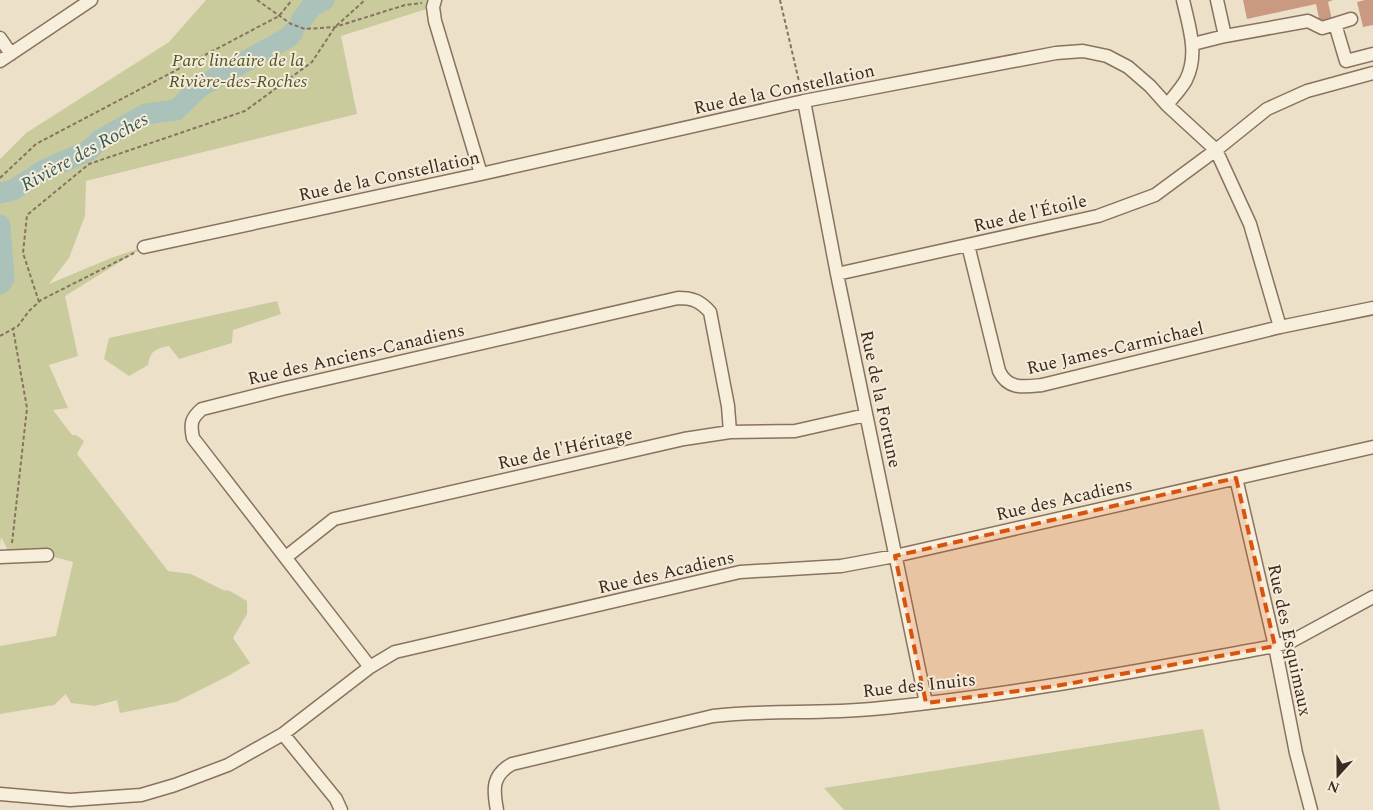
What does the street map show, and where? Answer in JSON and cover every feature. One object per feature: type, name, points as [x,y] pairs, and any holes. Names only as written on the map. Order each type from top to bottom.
[{"type":"street","points":[[0,62],[91,0]]},
{"type":"street","points":[[1166,105],[1185,81],[1192,60],[1193,44],[1183,0]]},
{"type":"street","points":[[1217,0],[1225,36]]},
{"type":"street","points":[[435,1],[433,7],[435,21],[481,174]]},
{"type":"street","points":[[1193,44],[1225,36],[1308,21],[1322,28],[1351,20]]},
{"type":"street","points":[[1335,24],[1346,61],[1373,54]]},
{"type":"street","points":[[0,38],[11,54]]},
{"type":"street","name":"Rue de la Constellation","points":[[144,247],[481,174],[804,101],[1056,52],[1083,52],[1107,56],[1128,66],[1150,86],[1166,105],[1216,150],[1250,224],[1280,327]]},
{"type":"street","name":"Rue de l'Étoile","points":[[837,274],[1098,216],[1155,195],[1267,109],[1307,91],[1373,73]]},
{"type":"street","name":"Rue de la Fortune","points":[[804,101],[837,274],[926,703]]},
{"type":"street","name":"Rue James-Carmichael","points":[[968,245],[999,371],[1003,380],[1013,385],[1027,387],[1042,385],[1280,327],[1373,308]]},
{"type":"street","name":"Rue des Anciens-Canadiens","points":[[370,667],[192,438],[193,416],[202,409],[660,302],[678,298],[690,298],[702,302],[710,312],[728,406],[730,432]]},
{"type":"street","name":"Rue de l'Héritage","points":[[286,557],[334,520],[674,441],[730,432],[795,431],[866,414]]},
{"type":"street","name":"Rue des Acadiens","points":[[0,794],[70,800],[141,795],[175,785],[228,765],[283,734],[370,667],[396,652],[740,572],[841,566],[895,556],[1373,448]]},
{"type":"street","name":"Rue des Esquimaux","points":[[1236,478],[1275,646],[1296,753],[1311,810]]},
{"type":"street","points":[[5,556],[47,555]]},
{"type":"street","name":"Rue des Inuits","points":[[497,810],[494,793],[496,781],[502,769],[512,764],[713,716],[852,710],[926,703],[1056,686],[1275,646],[1292,641],[1373,597]]},
{"type":"street","points":[[283,734],[336,799],[341,810]]},
{"type":"path","points":[[257,0],[291,24],[305,29],[335,27],[405,5],[435,1]]},
{"type":"path","points":[[0,178],[36,144],[279,16],[292,0]]},
{"type":"path","points":[[39,302],[24,252],[27,215],[89,164],[245,112],[312,62],[335,27],[365,0]]},
{"type":"path","points":[[780,0],[804,101]]},
{"type":"path","points":[[0,336],[18,326],[29,311],[39,302],[144,247]]},
{"type":"path","points":[[5,556],[26,408],[13,329]]},
{"type":"highlighted area","points":[[1236,478],[1275,646],[1056,686],[926,703],[895,556]]},
{"type":"green space","name":"Parc linéaire de la Rivière-des-Roches","points":[[206,0],[435,0],[433,7],[341,36],[357,114],[86,181],[85,216],[69,258],[49,284],[111,258],[144,247],[65,296],[78,356],[49,365],[68,408],[53,410],[72,435],[76,435],[84,441],[77,454],[168,571],[191,574],[223,590],[230,591],[247,601],[247,614],[233,638],[250,663],[176,702],[120,713],[117,700],[95,706],[71,703],[66,694],[54,705],[0,714],[0,646],[56,636],[73,562],[47,555],[11,556],[1,537],[0,546],[0,159],[26,133],[169,42]]},
{"type":"green space","points":[[277,301],[281,314],[233,330],[232,343],[179,359],[169,346],[160,348],[152,353],[148,365],[129,376],[104,359],[109,338]]},
{"type":"green space","points":[[1203,729],[1220,810],[844,810],[824,788]]},
{"type":"building","points":[[1243,0],[1333,0],[1328,2],[1332,20],[1320,23],[1316,4],[1247,19]]},
{"type":"building","points":[[1373,0],[1373,25],[1363,27],[1357,2]]},
{"type":"waterway","name":"Rivière des Roches","points":[[301,21],[312,6],[324,0]]},
{"type":"waterway","name":"Rivière des Roches","points":[[0,193],[13,190],[44,170],[88,151],[100,140],[146,114],[176,110],[201,86],[289,37],[293,32]]},
{"type":"waterway","name":"Rivière des Roches","points":[[0,225],[4,279],[0,284]]}]
